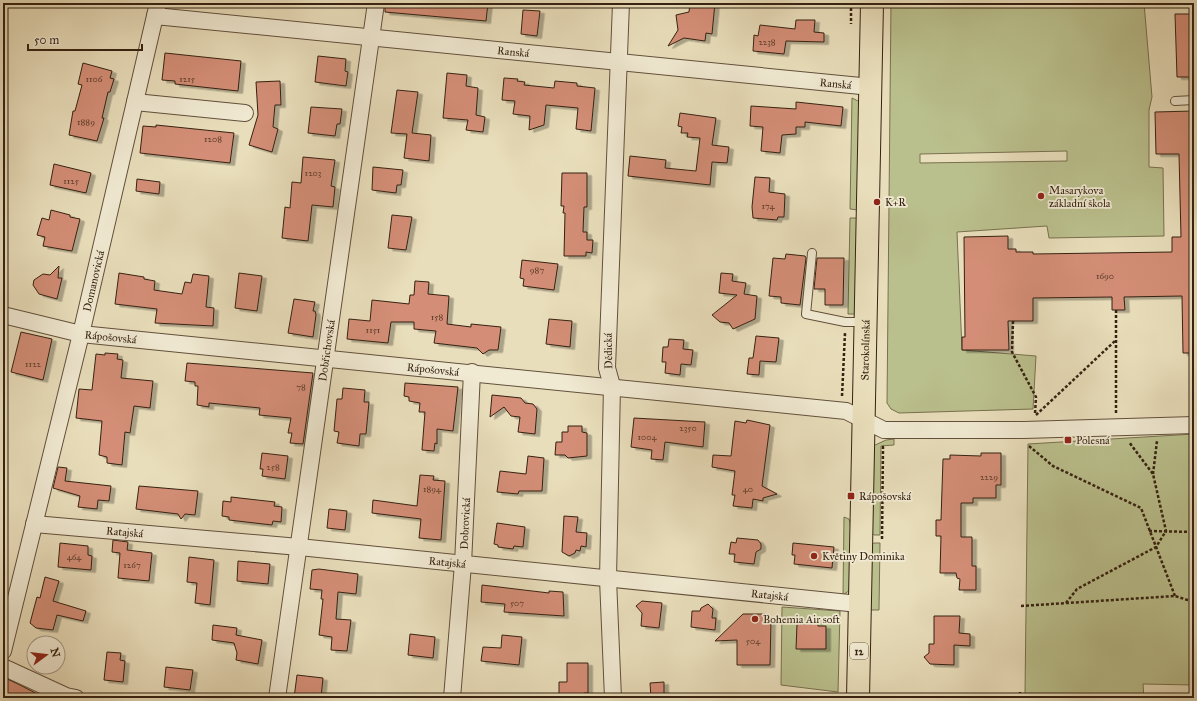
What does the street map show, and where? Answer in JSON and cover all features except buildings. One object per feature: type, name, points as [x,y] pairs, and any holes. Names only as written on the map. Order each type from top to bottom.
[{"type":"main road","name":"Starokolínská","points":[[858,698],[872,3]]},
{"type":"street","name":"Dobřichovská","points":[[277,698],[376,3]]},
{"type":"street","name":"Dědická","points":[[613,698],[608,579],[612,386],[606,368],[621,3]]},
{"type":"street","name":"Ranská","points":[[157,9],[371,38],[618,61],[871,87]]},
{"type":"street","name":"Domanovická","points":[[3,650],[81,334],[157,9]]},
{"type":"street","points":[[135,102],[245,113]]},
{"type":"street","name":"Rápošovská","points":[[3,315],[81,334],[612,386],[846,411],[864,419]]},
{"type":"street","name":"Dobrovická","points":[[452,698],[463,564],[472,372]]},
{"type":"street","points":[[864,419],[884,430],[1117,421],[1159,426],[1194,425]]},
{"type":"street","name":"Ratajská","points":[[34,524],[299,547],[859,604]]},
{"type":"street","points":[[3,667],[66,696],[76,698]]},
{"type":"lane","points":[[1175,100],[1194,100]]},
{"type":"lane","points":[[812,253],[806,314],[845,322],[866,322]]},
{"type":"path","points":[[1116,310],[1117,421],[1153,474]]},
{"type":"path","points":[[1013,322],[1012,352],[1036,397],[1035,417],[1116,340]]},
{"type":"path","points":[[1066,604],[1077,589],[1156,547],[1166,531],[1153,474],[1159,426]]},
{"type":"path","points":[[1024,442],[1053,466],[1141,508],[1175,596]]},
{"type":"path","points":[[882,539],[883,447],[890,447]]},
{"type":"path","points":[[1149,531],[1194,532]]},
{"type":"path","points":[[1021,606],[1175,596],[1194,602]]},
{"type":"path","points":[[1020,692],[1020,698]]},
{"type":"green space","name":"Masarykova základní škola","points":[[891,3],[1144,3],[1152,97],[1149,110],[1149,167],[1163,168],[1164,236],[1049,238],[1047,226],[957,232],[962,350],[1036,356],[1033,409],[899,413],[891,409],[887,403]],"holes":[[[1067,151],[1067,161],[920,163],[920,154]]]},
{"type":"green space","points":[[852,98],[860,102],[858,210],[850,209]]},
{"type":"green space","points":[[850,218],[857,218],[855,314],[848,314]]},
{"type":"green space","points":[[1194,434],[1194,685],[1143,684],[1144,698],[1087,698],[1025,694],[1028,444]]},
{"type":"green space","points":[[894,439],[894,445],[881,446],[880,535],[874,535],[870,531],[873,446],[886,440]]},
{"type":"green space","points":[[844,517],[849,519],[850,522],[852,542],[850,590],[843,595]]},
{"type":"green space","points":[[874,543],[880,543],[879,610],[869,610],[869,546]]},
{"type":"green space","points":[[782,607],[840,611],[838,692],[781,685]]},
{"type":"place","name":"Masarykova základní škola","points":[[1041,196]]},
{"type":"place","name":"K+R","points":[[877,202]]},
{"type":"place","name":"Polesná","points":[[1068,440]]},
{"type":"place","name":"Rápošovská","points":[[851,496]]},
{"type":"place","name":"Květiny Dominika","points":[[814,556]]},
{"type":"place","name":"Bohemia Air soft","points":[[755,619]]}]
